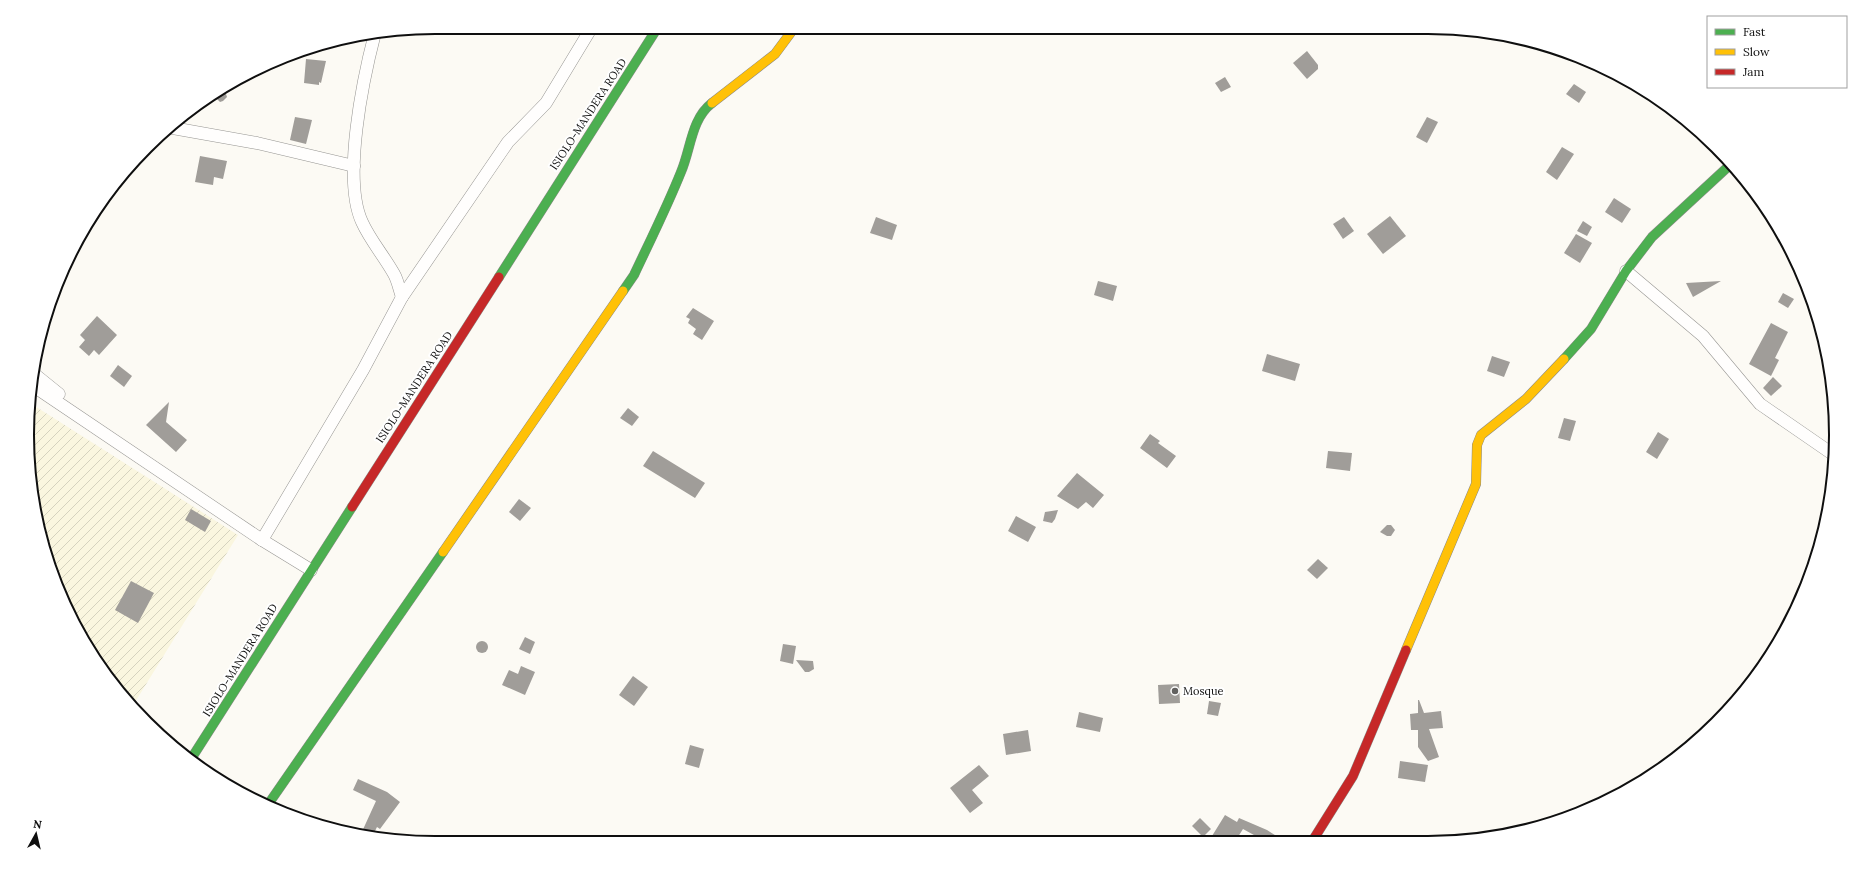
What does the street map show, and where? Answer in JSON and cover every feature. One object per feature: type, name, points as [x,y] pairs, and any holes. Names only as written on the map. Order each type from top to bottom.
[{"type":"main road","name":"ISIOLO-MANDERA ROAD","points":[[194,755],[654,34]]},
{"type":"main road","points":[[271,800],[634,274],[682,171],[700,115],[707,107],[775,54],[790,34]]},
{"type":"main road","points":[[1316,836],[1353,776],[1476,484],[1477,445],[1481,435],[1526,399],[1591,329],[1626,271],[1652,237],[1727,168]]},
{"type":"street","points":[[262,540],[363,370],[402,297],[508,142],[546,102],[588,34]]},
{"type":"street","points":[[374,39],[365,71],[353,185],[357,210],[362,223],[395,275],[402,297]]},
{"type":"street","points":[[177,129],[257,143],[354,166]]},
{"type":"street","points":[[1626,271],[1703,336],[1760,404],[1828,451]]},
{"type":"street","points":[[38,377],[121,444]]},
{"type":"street","points":[[37,387],[262,540],[311,570]]},
{"type":"shaded area","points":[[35,406],[238,535],[136,701],[117,679],[88,636],[75,612],[55,564],[37,487],[34,435]]},
{"type":"building","points":[[1307,51],[1318,65],[1318,69],[1307,79],[1293,63]]},
{"type":"building","points":[[306,59],[326,61],[321,83],[319,82],[319,85],[304,83]]},
{"type":"building","points":[[1225,77],[1231,87],[1221,92],[1215,83]]},
{"type":"building","points":[[1574,84],[1586,92],[1579,103],[1566,94]]},
{"type":"building","points":[[226,93],[227,97],[220,102],[217,99]]},
{"type":"building","points":[[295,117],[312,120],[306,144],[290,140]]},
{"type":"building","points":[[1427,117],[1438,122],[1427,143],[1416,137]]},
{"type":"building","points":[[1562,147],[1574,154],[1557,180],[1546,172]]},
{"type":"building","points":[[200,156],[227,161],[223,179],[214,177],[213,185],[195,182]]},
{"type":"building","points":[[1614,198],[1631,209],[1622,223],[1605,212]]},
{"type":"building","points":[[1390,216],[1406,236],[1383,254],[1367,234]]},
{"type":"building","points":[[876,217],[897,225],[892,240],[870,233]]},
{"type":"building","points":[[1344,217],[1354,231],[1343,239],[1333,224]]},
{"type":"building","points":[[1583,221],[1592,227],[1587,236],[1577,231]]},
{"type":"building","points":[[1576,234],[1592,243],[1580,263],[1564,253]]},
{"type":"building","points":[[1098,281],[1117,286],[1113,301],[1094,295]]},
{"type":"building","points":[[1721,281],[1693,297],[1686,283]]},
{"type":"building","points":[[1783,293],[1794,299],[1788,308],[1778,302]]},
{"type":"building","points":[[693,308],[714,321],[702,340],[693,334],[696,329],[688,323],[690,319],[686,317]]},
{"type":"building","points":[[97,316],[117,335],[99,355],[94,350],[89,356],[79,347],[85,340],[80,335]]},
{"type":"building","points":[[1771,323],[1788,332],[1775,358],[1779,360],[1771,376],[1749,364]]},
{"type":"building","points":[[1267,354],[1300,364],[1295,381],[1262,371]]},
{"type":"building","points":[[1492,356],[1510,362],[1504,377],[1487,371]]},
{"type":"building","points":[[118,365],[132,376],[124,387],[110,376]]},
{"type":"building","points":[[1773,377],[1782,386],[1771,396],[1763,388]]},
{"type":"building","points":[[169,402],[166,422],[187,440],[176,452],[146,425]]},
{"type":"building","points":[[628,408],[639,417],[632,426],[620,418]]},
{"type":"building","points":[[1564,418],[1576,421],[1570,441],[1558,438]]},
{"type":"building","points":[[1658,432],[1669,439],[1657,459],[1646,452]]},
{"type":"building","points":[[1150,434],[1160,441],[1158,443],[1176,456],[1167,468],[1140,448]]},
{"type":"building","points":[[653,451],[705,483],[695,498],[643,466]]},
{"type":"building","points":[[1328,451],[1352,453],[1350,471],[1326,468]]},
{"type":"building","points":[[1077,473],[1104,495],[1093,508],[1086,502],[1078,509],[1057,496]]},
{"type":"building","points":[[519,499],[531,508],[520,521],[509,512]]},
{"type":"building","points":[[191,509],[211,521],[205,532],[185,520]]},
{"type":"building","points":[[1058,510],[1052,523],[1043,521],[1045,512]]},
{"type":"building","points":[[1016,516],[1036,527],[1028,542],[1008,531]]},
{"type":"building","points":[[1387,525],[1391,525],[1395,530],[1391,536],[1387,536],[1380,532]]},
{"type":"building","points":[[1318,559],[1328,568],[1317,579],[1307,570]]},
{"type":"building","points":[[131,581],[154,593],[138,623],[115,610]]},
{"type":"building","points":[[525,637],[535,642],[530,654],[519,649]]},
{"type":"building","points":[[482,641],[486,643],[488,647],[486,651],[482,653],[478,651],[476,647],[478,643]]},
{"type":"building","points":[[783,644],[796,646],[793,664],[780,661]]},
{"type":"building","points":[[796,660],[813,661],[814,669],[809,672],[805,672]]},
{"type":"building","points":[[521,666],[535,672],[525,695],[502,685],[509,670],[518,674]]},
{"type":"building","points":[[633,676],[648,687],[634,706],[619,695]]},
{"type":"building","points":[[1179,684],[1180,703],[1159,704],[1158,685]]},
{"type":"building","points":[[1418,700],[1424,713],[1441,711],[1443,728],[1429,729],[1439,757],[1428,761],[1418,747],[1418,730],[1411,730],[1410,714],[1418,713]]},
{"type":"building","points":[[1209,701],[1221,703],[1218,716],[1207,714]]},
{"type":"building","points":[[1079,712],[1103,718],[1100,732],[1076,727]]},
{"type":"building","points":[[1028,730],[1031,751],[1006,755],[1003,734]]},
{"type":"building","points":[[690,745],[704,749],[699,768],[685,764]]},
{"type":"building","points":[[1400,761],[1428,765],[1425,782],[1398,778]]},
{"type":"building","points":[[979,765],[989,776],[972,790],[983,803],[970,813],[950,788]]},
{"type":"building","points":[[358,779],[387,792],[400,802],[380,829],[377,827],[375,831],[363,829],[376,801],[353,790]]},
{"type":"building","points":[[1225,815],[1237,822],[1239,818],[1267,830],[1277,836],[1256,836],[1243,829],[1239,836],[1212,836]]},
{"type":"building","points":[[1200,818],[1211,829],[1204,836],[1202,836],[1192,826]]},
{"type":"traffic: fast","points":[[499,277],[654,34]]},
{"type":"traffic: fast","points":[[623,291],[634,275],[670,198],[684,163],[692,135],[700,117],[712,103]]},
{"type":"traffic: fast","points":[[1564,359],[1591,329],[1626,271],[1652,237],[1727,168]]},
{"type":"traffic: fast","points":[[194,755],[352,507]]},
{"type":"traffic: fast","points":[[271,800],[443,552]]},
{"type":"traffic: slow","points":[[712,103],[775,54],[790,34]]},
{"type":"traffic: slow","points":[[443,552],[623,291]]},
{"type":"traffic: slow","points":[[1406,650],[1476,484],[1477,445],[1481,435],[1526,399],[1564,359]]},
{"type":"traffic: jam","points":[[352,507],[499,277]]},
{"type":"traffic: jam","points":[[1316,836],[1353,776],[1406,650]]},
{"type":"place","name":"Mosque","points":[[1175,691]]}]
